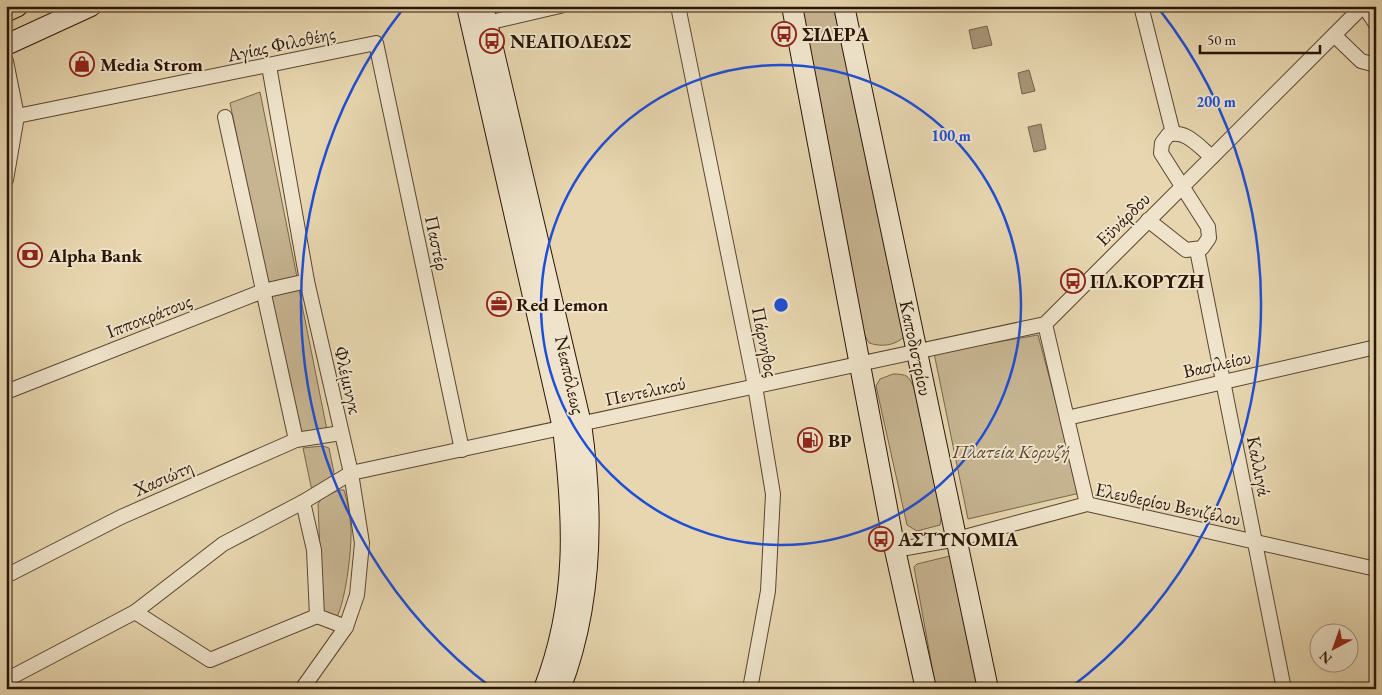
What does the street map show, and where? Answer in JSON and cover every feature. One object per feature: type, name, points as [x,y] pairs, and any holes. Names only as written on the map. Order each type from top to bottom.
[{"type":"main road","points":[[6,11],[18,6]]},
{"type":"main road","points":[[6,45],[91,6]]},
{"type":"main road","name":"Νεαπόλεως","points":[[467,6],[481,19],[572,426],[588,483],[589,552],[584,594],[576,636],[560,689]]},
{"type":"main road","points":[[792,6],[895,550],[926,689]]},
{"type":"main road","name":"Καποδιστρίου","points":[[844,6],[988,689]]},
{"type":"main road","name":"Νεαπόλεως","points":[[544,689],[561,635],[572,547],[572,426]]},
{"type":"street","points":[[481,19],[560,6]]},
{"type":"street","name":"Πάρνηθος","points":[[678,6],[755,386],[773,494],[768,591],[750,689]]},
{"type":"street","points":[[1141,6],[1173,133]]},
{"type":"street","points":[[1363,6],[1376,24]]},
{"type":"street","name":"Εϋνάρδου","points":[[1045,324],[1363,6]]},
{"type":"street","points":[[1334,35],[1361,61],[1376,65]]},
{"type":"street","name":"Αγίας Φιλοθέης","points":[[17,116],[376,43]]},
{"type":"street","name":"Παστέρ","points":[[376,43],[462,450]]},
{"type":"street","points":[[6,61],[17,116],[6,180]]},
{"type":"street","name":"Φλέμινγκ","points":[[269,66],[307,281],[351,474],[362,544],[356,595],[346,628],[302,689]]},
{"type":"street","points":[[225,117],[296,440]]},
{"type":"street","points":[[1148,220],[1186,250],[1197,250],[1206,244],[1209,233],[1161,153],[1162,143],[1165,138],[1173,133],[1184,134],[1212,157]]},
{"type":"street","name":"Καλλιγά","points":[[1197,250],[1284,689]]},
{"type":"street","name":"Ιπποκράτους","points":[[6,392],[263,291],[307,281]]},
{"type":"street","points":[[859,364],[1045,324],[1086,504]]},
{"type":"street","name":"Βασιλείου","points":[[1067,418],[1376,347]]},
{"type":"street","name":"Πεντελικού","points":[[6,680],[135,612],[223,544],[303,502],[351,474],[859,364]]},
{"type":"street","name":"Χασιώτη","points":[[6,576],[121,517],[296,440],[341,432]]},
{"type":"street","points":[[303,502],[314,550],[317,616]]},
{"type":"street","name":"Ελευθερίου Βενιζέλου","points":[[895,550],[957,539],[1086,504],[1376,569]]},
{"type":"street","points":[[135,612],[210,660],[317,616],[346,628]]},
{"type":"green space","points":[[800,6],[833,6],[848,66],[904,337],[892,344],[878,345],[869,343],[864,334]]},
{"type":"green space","points":[[260,92],[297,277],[267,283],[230,103]]},
{"type":"green space","points":[[299,290],[328,435],[303,439],[271,295]]},
{"type":"green space","name":"Πλατεία Κορυζή","points":[[1038,335],[1080,493],[968,519],[934,353]]},
{"type":"green space","points":[[893,374],[907,376],[914,388],[942,514],[940,525],[917,531],[907,525],[876,386],[880,379]]},
{"type":"green space","points":[[323,446],[329,448],[335,478],[312,491],[303,448]]},
{"type":"green space","points":[[339,490],[344,490],[349,509],[351,528],[350,551],[343,597],[335,622],[329,629],[323,624],[318,504],[322,498]]},
{"type":"green space","points":[[950,556],[981,689],[936,689],[914,567],[917,564]]},
{"type":"shaded area","points":[[987,26],[992,45],[973,49],[969,30]]},
{"type":"shaded area","points":[[1029,70],[1035,91],[1022,94],[1018,73]]},
{"type":"shaded area","points":[[1041,124],[1046,149],[1034,152],[1028,127]]},
{"type":"place","name":"ΣΙΔΕΡΑ","points":[[784,34]]},
{"type":"place","name":"ΝΕΑΠΟΛΕΩΣ","points":[[492,41]]},
{"type":"place","name":"Media Strom","points":[[82,64]]},
{"type":"place","name":"Alpha Bank","points":[[30,255]]},
{"type":"place","name":"ΠΛ.ΚΟΡΥΖΗ","points":[[1073,281]]},
{"type":"place","name":"Red Lemon","points":[[499,304]]},
{"type":"place","name":"BP","points":[[810,440]]},
{"type":"place","name":"ΑΣΤΥΝΟΜΙΑ","points":[[881,539]]}]
